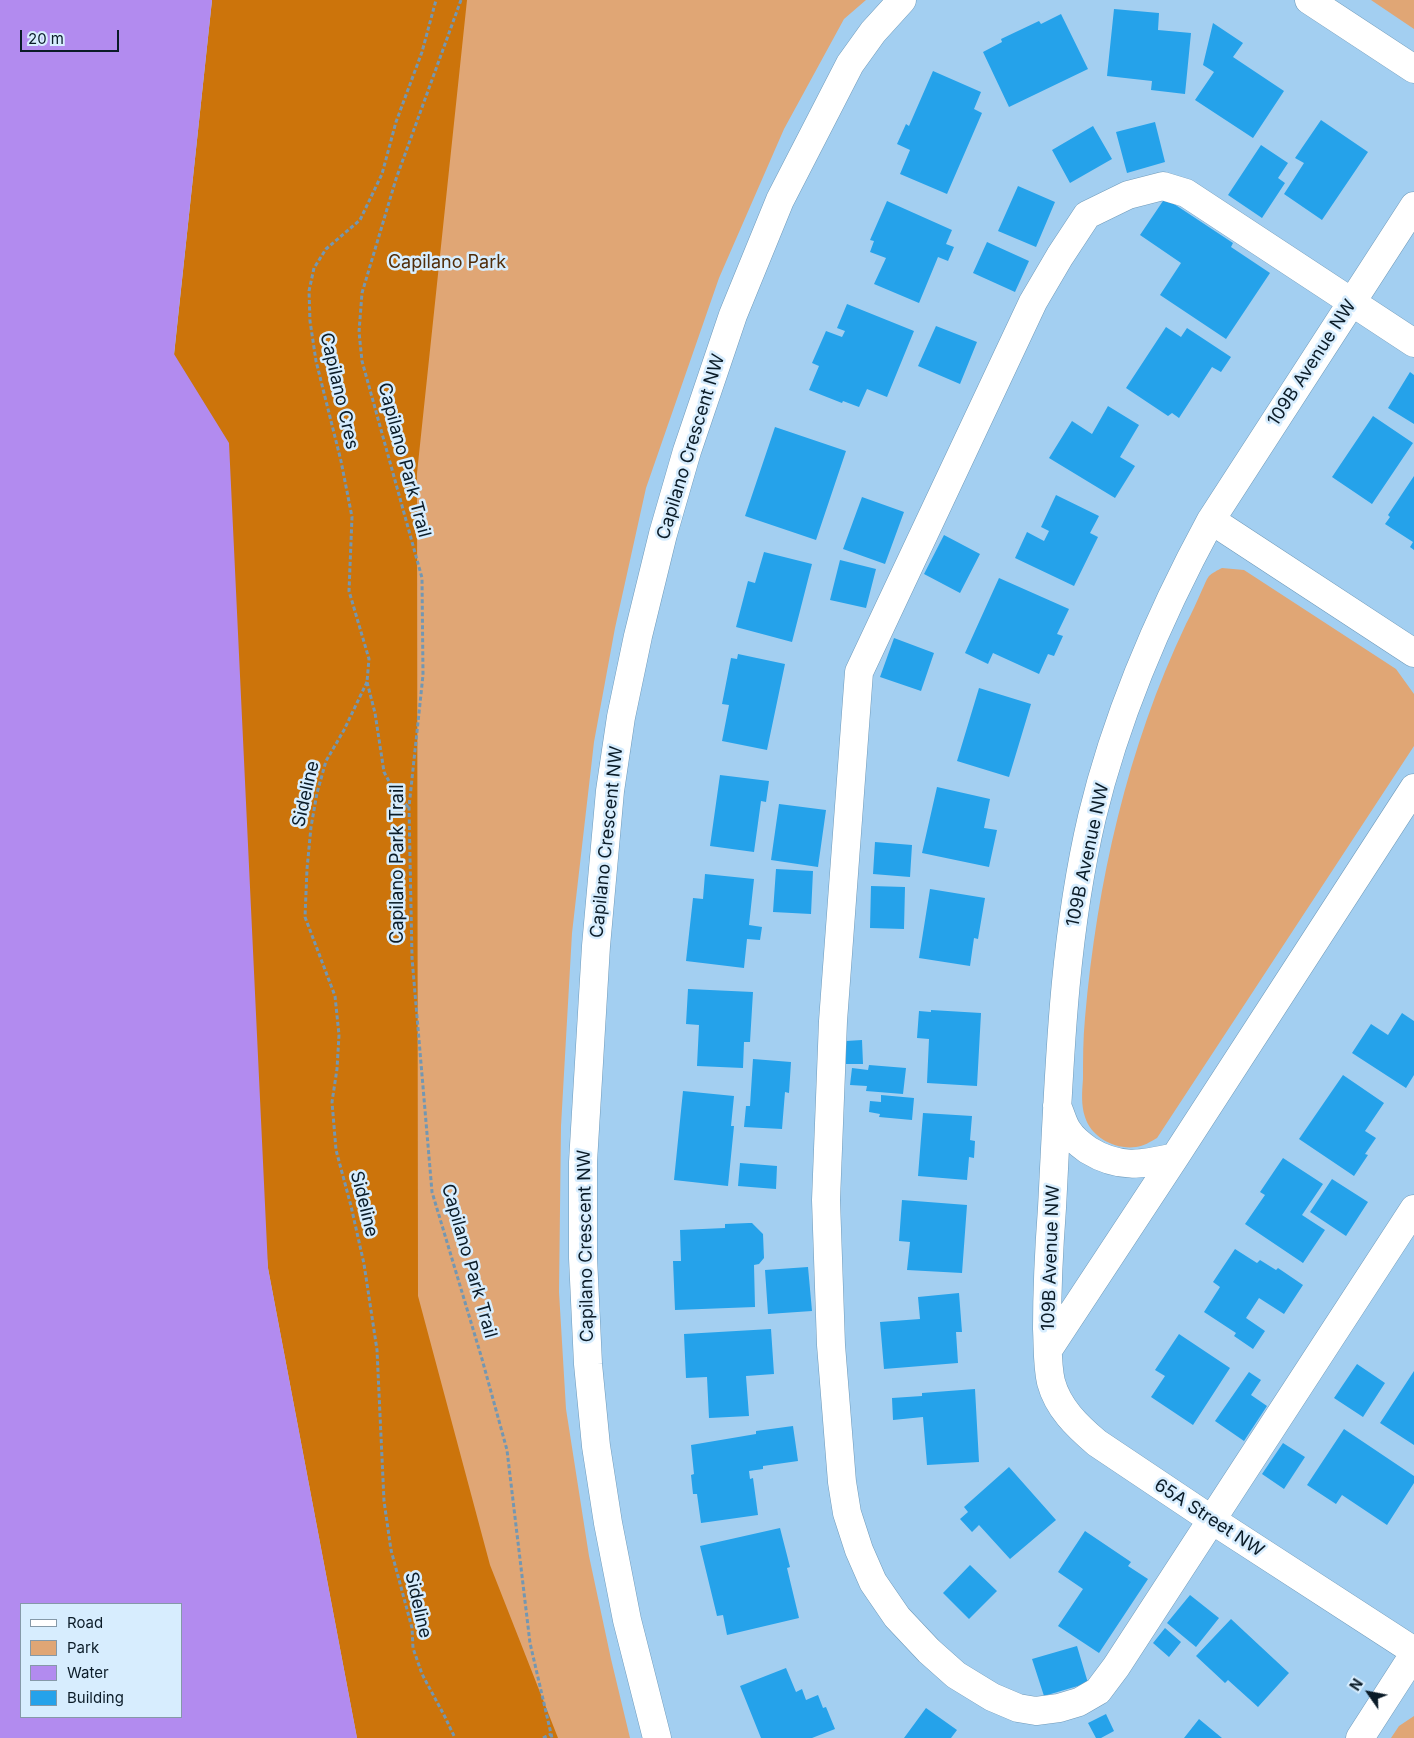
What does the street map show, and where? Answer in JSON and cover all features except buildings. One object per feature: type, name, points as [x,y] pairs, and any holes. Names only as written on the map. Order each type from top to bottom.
[{"type":"street","name":"Capilano Crescent NW","points":[[657,1738],[627,1620],[608,1523],[596,1446],[588,1364],[583,1258],[584,1152],[596,946],[610,792],[638,636],[663,534],[687,451],[733,315],[780,200],[850,64],[873,32],[902,0]]},
{"type":"street","points":[[1309,0],[1414,69]]},
{"type":"street","points":[[1414,343],[1186,193],[1163,186],[1128,195],[1087,214],[1034,302],[859,672],[833,1021],[826,1200],[831,1345],[842,1482],[847,1513],[859,1550],[873,1582],[892,1610],[929,1651],[956,1675],[992,1696],[1018,1708],[1036,1711],[1059,1708],[1079,1702],[1098,1691],[1116,1667],[1414,1209]]},
{"type":"street","name":"109B Avenue NW","points":[[1048,1350],[1047,1291],[1066,972],[1092,816],[1113,745],[1133,686],[1157,628],[1184,568],[1210,520],[1414,206]]},
{"type":"street","points":[[1210,520],[1414,653]]},
{"type":"street","name":"109B Avenue NW","points":[[1048,1350],[1414,788]]},
{"type":"street","points":[[1058,1106],[1068,1131],[1081,1145],[1098,1156],[1122,1164],[1143,1164],[1175,1157]]},
{"type":"street","name":"65A Street NW","points":[[1048,1350],[1052,1384],[1059,1400],[1067,1415],[1097,1443],[1414,1652]]},
{"type":"street","points":[[1360,1738],[1414,1652]]},
{"type":"path","name":"Capilano Cres","points":[[409,807],[395,792],[384,772],[375,713],[367,682],[369,659],[349,591],[352,517],[341,461],[316,362],[308,291],[314,268],[326,249],[360,220],[382,174],[396,122],[422,52],[436,0]]},
{"type":"path","name":"Capilano Park Trail","points":[[461,0],[396,179],[362,292],[359,332],[362,361],[422,578],[423,675],[409,807],[412,958],[432,1192],[507,1450],[530,1642],[551,1736]]},
{"type":"path","name":"Sideline","points":[[367,682],[344,730],[326,761],[317,794],[306,869],[305,917],[335,996],[339,1035],[337,1069],[332,1102],[336,1150],[364,1264],[377,1350],[384,1501],[391,1550],[412,1628],[413,1648],[422,1674],[446,1717],[455,1738]]},
{"type":"path","points":[[543,1738],[551,1736]]},
{"type":"green space","name":"Capilano Park","points":[[212,0],[866,0],[844,19],[784,129],[719,278],[646,488],[615,628],[594,742],[572,933],[561,1126],[559,1292],[566,1409],[589,1556],[630,1738],[357,1738],[268,1268],[229,443]]},
{"type":"green space","points":[[1371,0],[1414,0],[1414,29]]},
{"type":"green space","points":[[1222,568],[1244,570],[1396,669],[1414,694],[1414,746],[1157,1138],[1139,1146],[1120,1146],[1105,1141],[1093,1131],[1085,1117],[1082,1103],[1084,1026],[1090,967],[1098,917],[1118,817],[1147,719],[1165,671],[1206,581],[1210,575]]},
{"type":"green space","points":[[1414,1716],[1414,1738],[1391,1738],[1399,1726]]},
{"type":"shaded area","points":[[212,0],[467,0],[417,473],[418,1296],[490,1565],[558,1738],[357,1738],[268,1268],[174,355]]},
{"type":"water","points":[[0,0],[212,0],[174,354],[229,443],[268,1268],[357,1738],[0,1738]]}]
